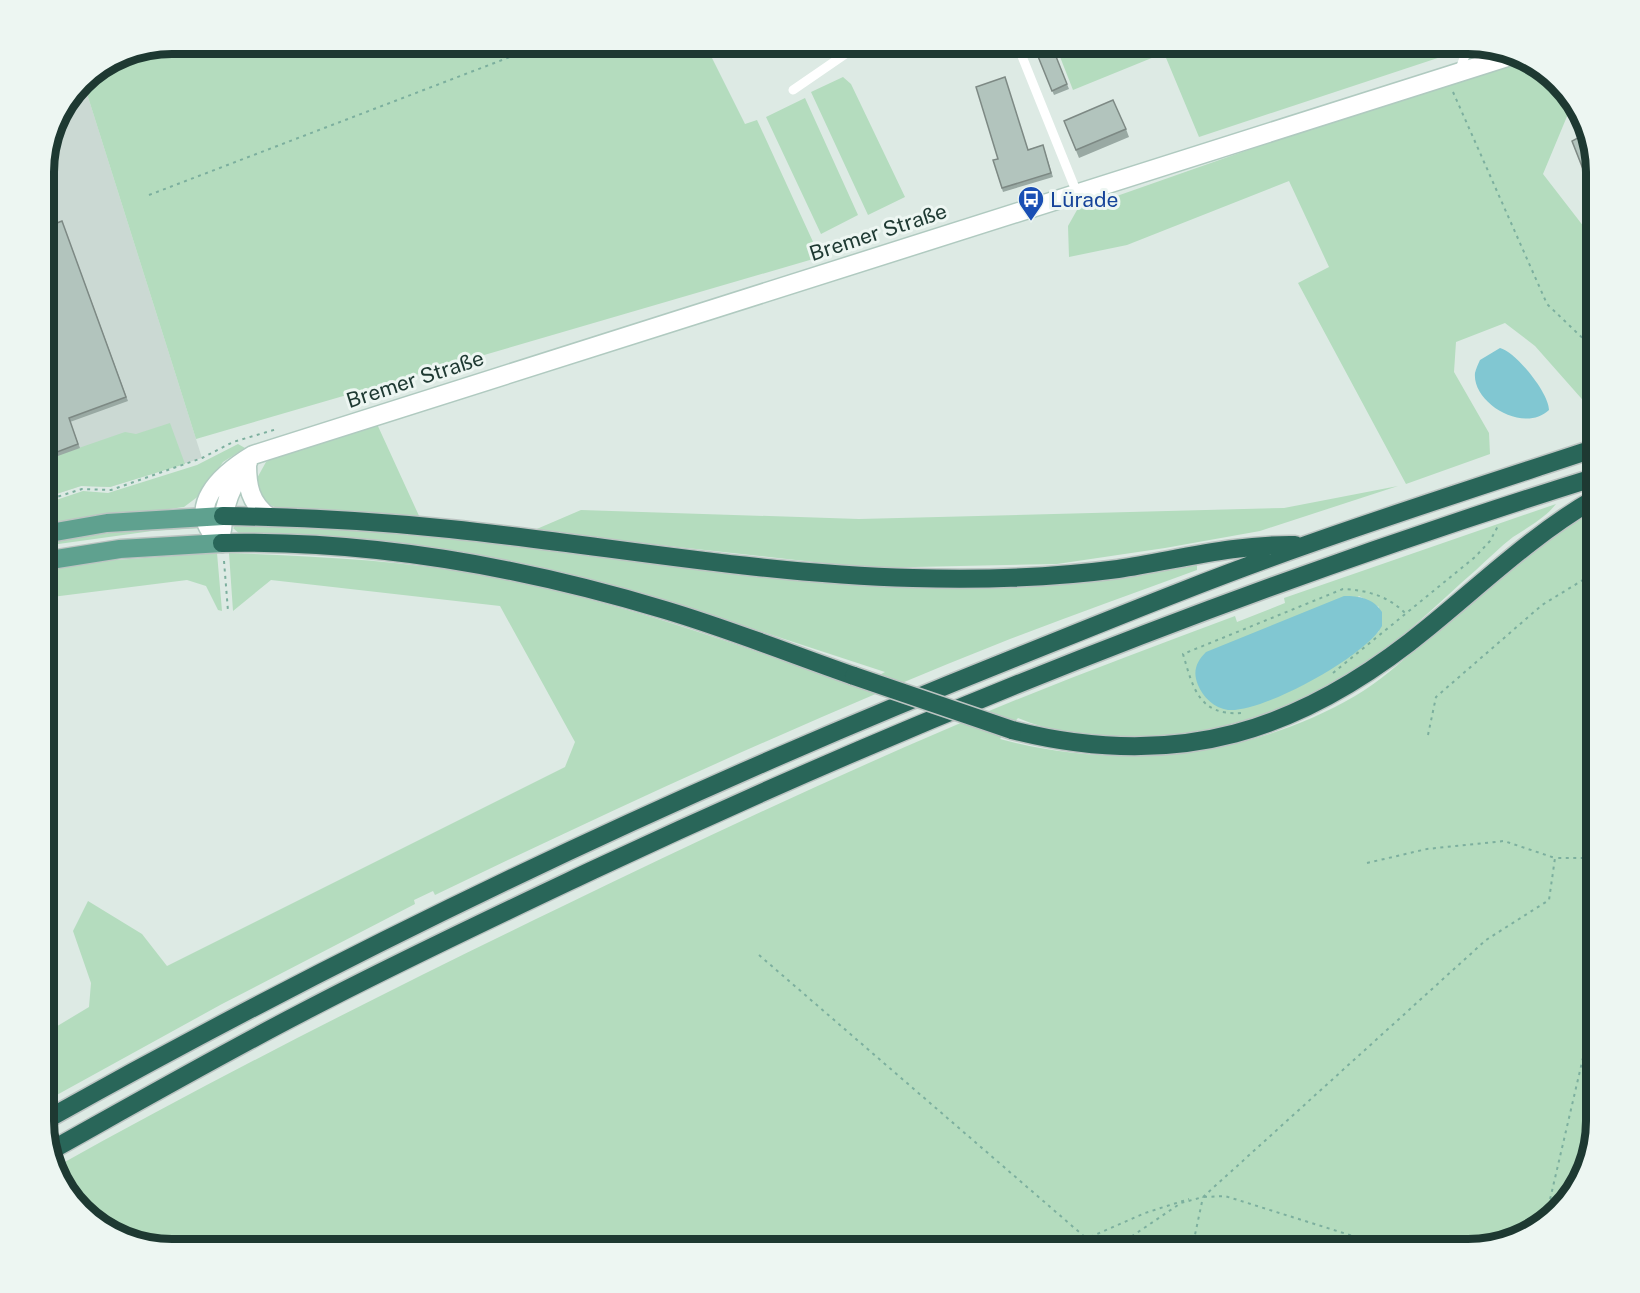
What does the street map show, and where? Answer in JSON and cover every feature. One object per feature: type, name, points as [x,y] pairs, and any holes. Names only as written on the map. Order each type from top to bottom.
[{"type":"highway","points":[[54,1115],[171,1050],[417,924],[721,779],[1142,606],[1305,545],[1586,451]]},
{"type":"highway","points":[[57,1147],[316,1005],[503,912],[733,804],[894,735],[1225,602],[1586,480]]},
{"type":"highway","points":[[222,543],[365,549],[516,573],[577,586],[666,610],[1012,730],[1074,743],[1149,747],[1216,738],[1282,719],[1327,698],[1376,668],[1519,550],[1586,504]]},
{"type":"highway","points":[[214,516],[269,517],[449,529],[750,566],[912,578],[994,578],[1076,573],[1149,564],[1259,545],[1305,545]]},
{"type":"main road","name":"Bremer Straße","points":[[250,460],[1501,59]]},
{"type":"main road","points":[[54,559],[120,549],[222,543],[214,516],[250,460]]},
{"type":"main road","points":[[250,460],[248,489],[255,503],[269,517]]},
{"type":"main road","points":[[54,532],[107,523],[214,516]]},
{"type":"lane","points":[[793,90],[845,54]]},
{"type":"lane","points":[[1021,54],[1077,193]]},
{"type":"lane","points":[[1452,74],[1463,54]]},
{"type":"path","points":[[149,195],[518,54]]},
{"type":"path","points":[[1452,74],[1547,304],[1586,341]]},
{"type":"path","points":[[54,498],[82,489],[111,490],[202,458],[233,442]]},
{"type":"path","points":[[1328,676],[1490,541],[1505,506]]},
{"type":"path","points":[[222,543],[228,611]]},
{"type":"path","points":[[1428,735],[1436,697],[1542,605],[1586,578]]},
{"type":"path","points":[[1250,711],[1226,714],[1207,706],[1192,686],[1183,654],[1343,589],[1357,589],[1385,597],[1405,613]]},
{"type":"path","points":[[1367,862],[1427,849],[1504,841],[1556,858],[1586,858]]},
{"type":"path","points":[[1129,1239],[1181,1203],[1203,1197],[1486,940],[1549,900],[1556,858]]},
{"type":"path","points":[[759,955],[1086,1238],[1178,1201],[1225,1196],[1358,1239]]},
{"type":"path","points":[[1548,1207],[1586,1045]]},
{"type":"path","points":[[1194,1239],[1203,1197]]},
{"type":"shaded area","points":[[86,91],[202,458],[110,487],[81,486],[54,495],[54,165],[63,127]]},
{"type":"green space","points":[[172,54],[710,54],[745,124],[757,120],[820,257],[196,439],[86,91],[100,78],[120,66],[142,58]]},
{"type":"green space","points":[[1059,54],[1162,54],[1073,90]]},
{"type":"green space","points":[[1164,54],[1450,54],[1199,137]]},
{"type":"green space","points":[[1510,62],[1533,74],[1557,94],[1569,112],[1543,174],[1584,227],[1586,226],[1586,404],[1535,346],[1505,323],[1456,342],[1454,372],[1489,433],[1490,454],[1406,484],[1298,283],[1329,267],[1289,181],[1127,245],[1069,257],[1068,226],[1077,210],[1279,139],[1472,78]]},
{"type":"green space","points":[[843,77],[851,84],[905,197],[868,215],[811,92]]},
{"type":"green space","points":[[805,98],[858,215],[821,234],[766,117]]},
{"type":"green space","points":[[170,423],[185,464],[110,487],[81,486],[54,495],[54,457],[125,432],[136,434]]},
{"type":"green space","points":[[377,424],[420,518],[280,509],[263,498],[256,480],[266,462],[282,453]]},
{"type":"green space","points":[[238,444],[245,448],[223,462],[200,495],[184,507],[54,525],[54,501],[83,491],[108,493],[197,465]]},
{"type":"green space","points":[[1398,486],[1260,531],[1057,564],[868,568],[532,531],[581,510],[859,519],[1284,508]]},
{"type":"green space","points":[[1556,504],[1542,518],[1503,545],[1380,654],[1328,687],[1286,706],[1242,721],[1197,732],[1150,738],[1105,738],[1060,731],[1018,718],[1000,739],[1044,749],[1090,754],[1136,756],[1182,753],[1227,745],[1271,733],[1314,717],[1355,696],[1389,672],[1482,587],[1586,513],[1585,1136],[1577,1166],[1557,1199],[1540,1215],[1520,1227],[1491,1237],[1468,1239],[172,1239],[134,1233],[100,1215],[78,1193],[66,1173],[62,1164],[242,1066],[497,938],[751,817],[978,716],[1235,616],[1237,622],[1285,603],[1284,598]],"holes":[[[1359,596],[1379,607],[1379,631],[1316,677],[1282,694],[1243,708]]]},
{"type":"green space","points":[[236,525],[295,525],[412,532],[792,580],[925,588],[970,589],[1058,585],[1197,564],[1197,570],[937,668],[649,794],[435,895],[433,891],[414,900],[415,904],[222,1004],[54,1096],[54,1028],[89,1007],[91,983],[73,931],[88,901],[142,934],[167,966],[565,767],[575,742],[500,606],[271,580],[233,611],[229,553],[388,562],[482,575],[625,609],[857,687],[885,672],[689,608],[588,581],[242,536],[233,528]]},
{"type":"green space","points":[[203,526],[203,528],[152,531],[54,545],[54,541],[121,531]]},
{"type":"green space","points":[[217,553],[222,611],[218,610],[206,586],[187,580],[54,597],[54,570],[86,562]]},
{"type":"water","points":[[1500,348],[1523,365],[1544,394],[1549,410],[1539,417],[1526,419],[1514,417],[1502,412],[1482,395],[1476,384],[1477,366],[1480,360]]},
{"type":"water","points":[[1344,596],[1360,597],[1378,607],[1382,612],[1382,626],[1356,652],[1335,667],[1288,693],[1244,708],[1223,709],[1203,694],[1196,680],[1196,671],[1200,659],[1206,652]]},
{"type":"building","points":[[1037,54],[1055,54],[1067,84],[1052,91]]},
{"type":"building","points":[[1005,77],[1028,150],[1043,145],[1051,173],[1002,188],[993,160],[998,159],[976,87]]},
{"type":"building","points":[[1113,100],[1126,129],[1076,150],[1064,121]]},
{"type":"building","points":[[1580,137],[1586,168],[1583,169],[1572,141]]},
{"type":"building","points":[[62,221],[126,397],[69,418],[78,444],[54,453],[54,224]]},
{"type":"place","name":"Lürade","points":[[1031,222]]}]
